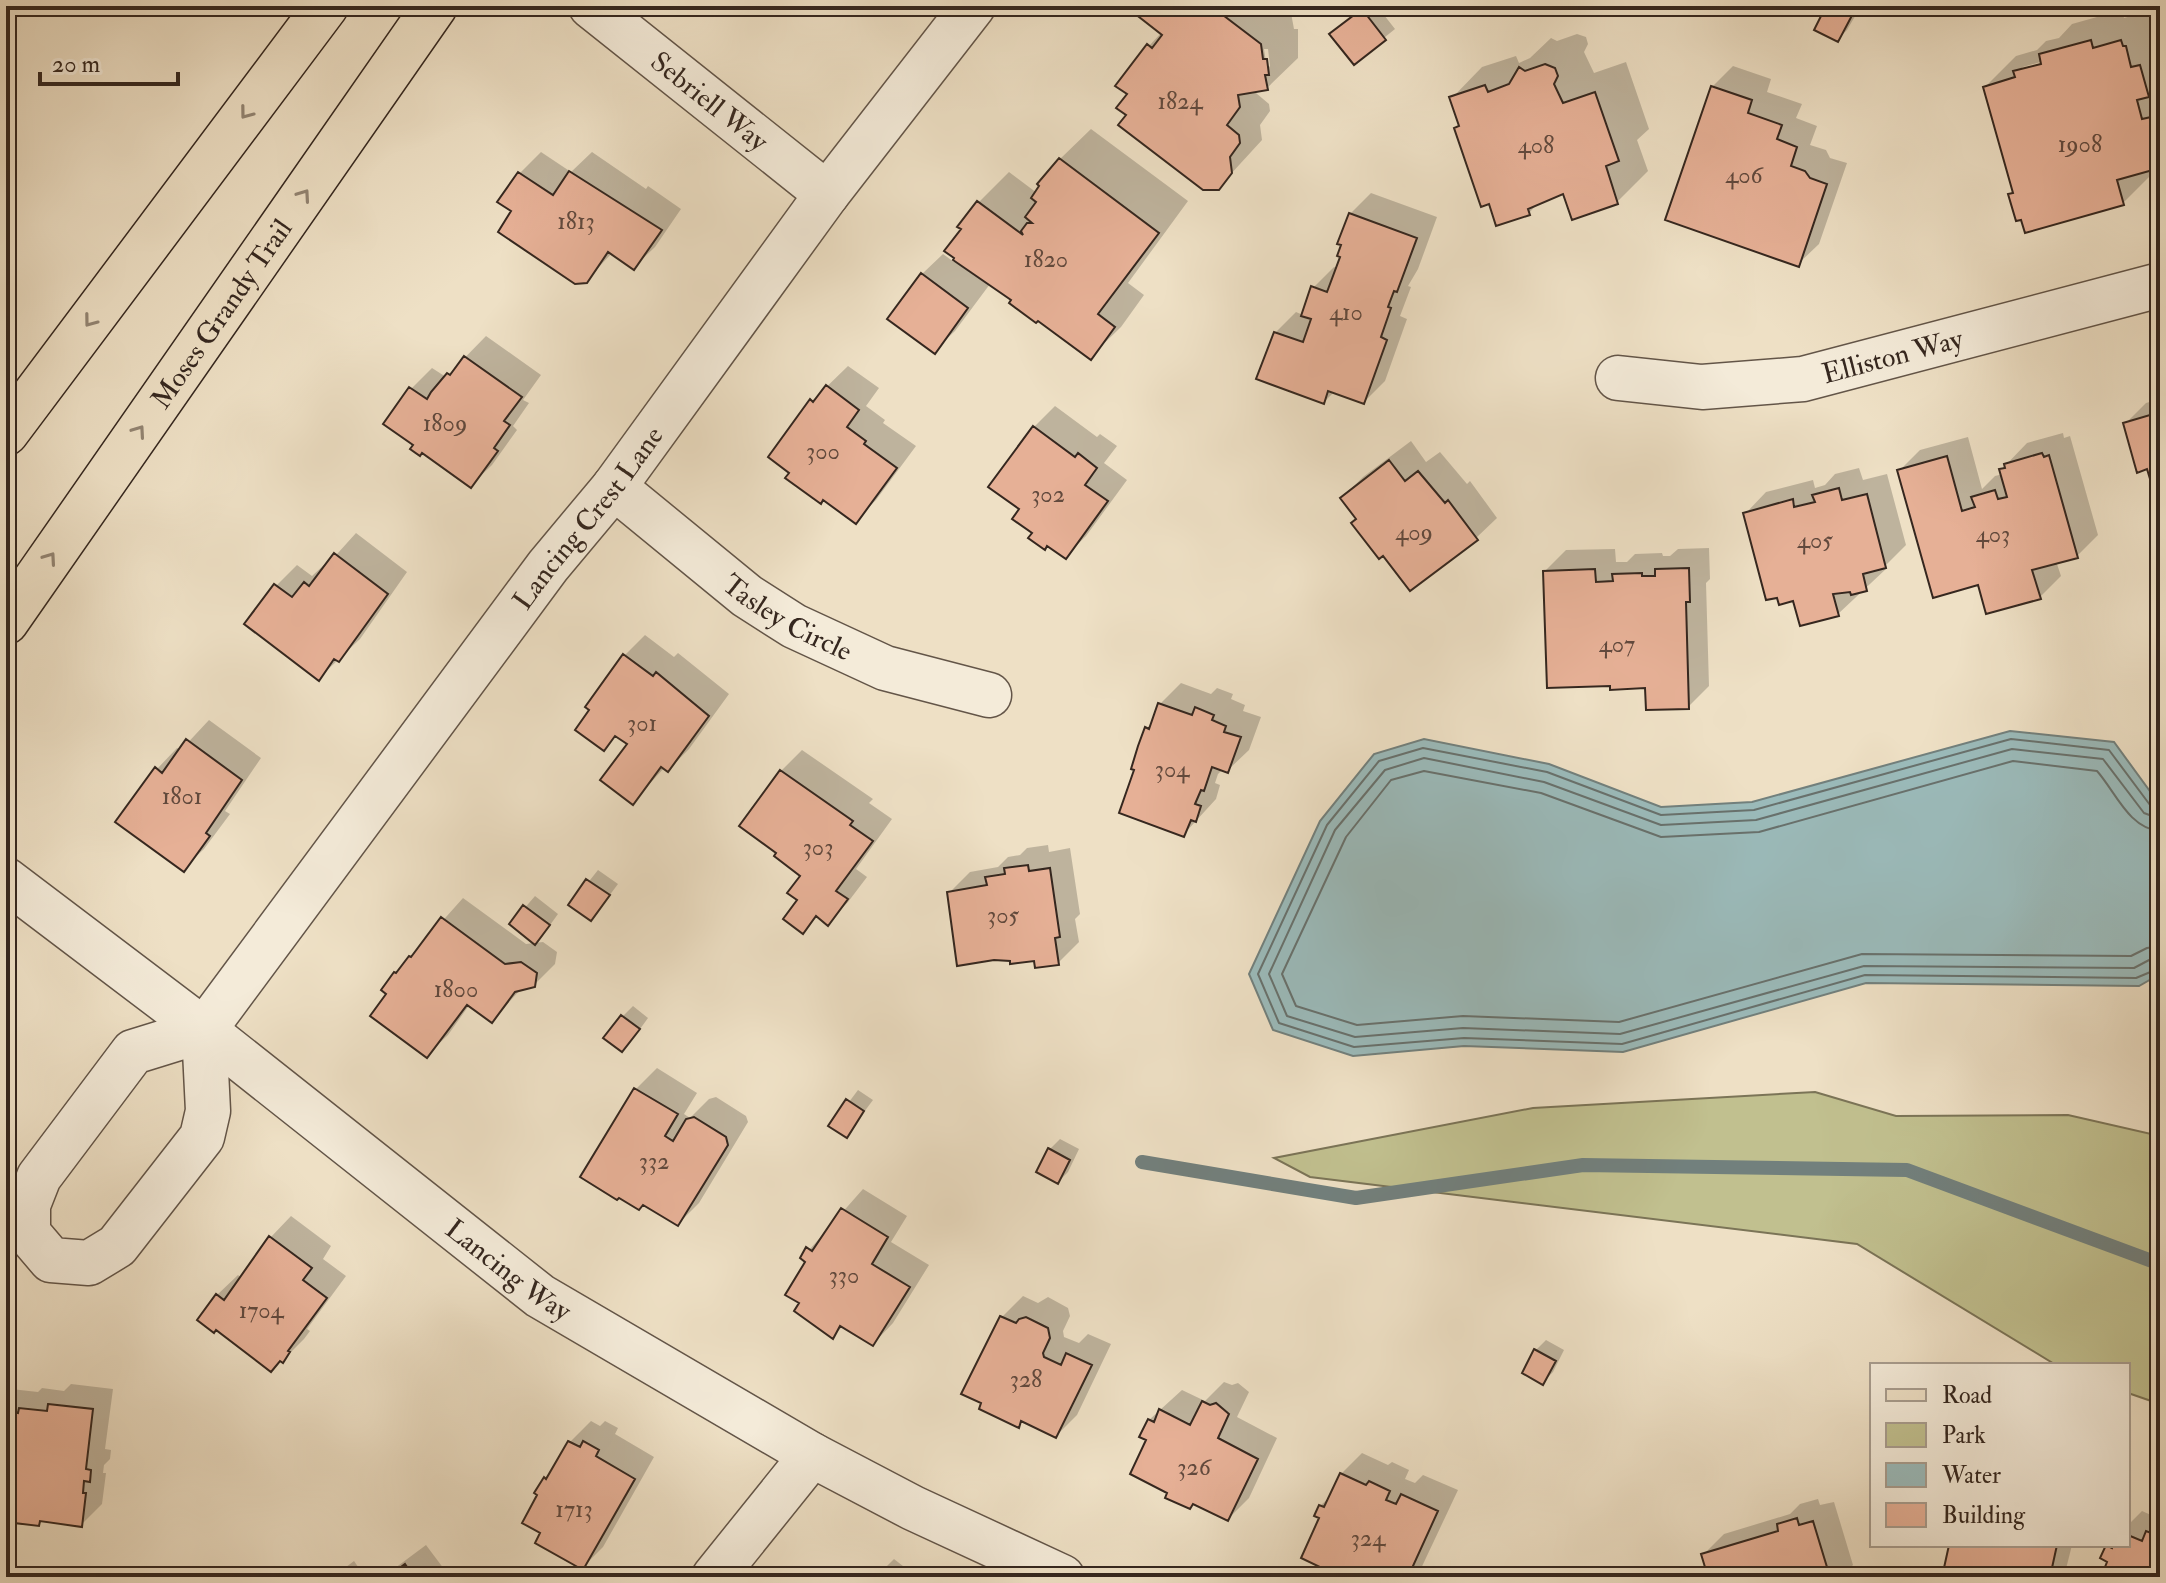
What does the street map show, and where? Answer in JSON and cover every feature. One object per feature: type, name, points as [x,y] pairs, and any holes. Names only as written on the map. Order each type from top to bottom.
[{"type":"main road","points":[[6,433],[326,6]]},
{"type":"main road","name":"Moses Grandy Trail","points":[[6,622],[435,6]]},
{"type":"street","name":"Sebriell Way","points":[[591,6],[827,194]]},
{"type":"street","name":"Lancing Crest Lane","points":[[204,1030],[548,566],[614,487],[827,194],[973,6]]},
{"type":"street","name":"Elliston Way","points":[[1618,378],[1702,387],[1803,379],[2160,285]]},
{"type":"street","name":"Tasley Circle","points":[[614,487],[747,596],[794,626],[885,668],[989,695]]},
{"type":"street","name":"Lancing Way","points":[[6,880],[204,1030],[540,1296],[812,1455],[913,1508],[1062,1577]]},
{"type":"street","points":[[204,1030],[208,1111],[202,1137],[117,1246],[89,1263],[51,1260],[28,1233],[28,1205],[39,1177],[133,1052],[204,1030]]},
{"type":"street","points":[[714,1577],[812,1455]]},
{"type":"green space","points":[[1815,1092],[1896,1116],[2068,1115],[2160,1136],[2160,1404],[2130,1394],[2130,1363],[2053,1363],[1857,1244],[1310,1177],[1274,1158],[1533,1108]]},
{"type":"water","points":[[2010,731],[2114,742],[2160,805],[2160,974],[2139,986],[1866,983],[1623,1052],[1464,1046],[1353,1056],[1273,1030],[1249,974],[1320,821],[1374,754],[1424,739],[1549,764],[1661,807],[1752,802]]},
{"type":"building","points":[[787,6],[807,6],[800,15]]},
{"type":"building","points":[[1125,6],[1211,6],[1261,44],[1263,59],[1267,59],[1269,75],[1265,75],[1268,90],[1238,95],[1240,107],[1227,125],[1239,135],[1240,143],[1230,157],[1232,173],[1219,190],[1203,190],[1118,125],[1126,115],[1116,108],[1127,94],[1115,86],[1147,44],[1152,48],[1162,35]]},
{"type":"building","points":[[1826,6],[1857,6],[1838,42],[1814,30]]},
{"type":"building","points":[[1362,9],[1386,40],[1354,65],[1329,34]]},
{"type":"building","points":[[2091,40],[2093,48],[2121,40],[2126,46],[2131,67],[2140,65],[2149,97],[2137,100],[2142,119],[2160,115],[2160,168],[2117,180],[2124,205],[2025,233],[2021,220],[2016,221],[2008,194],[2013,193],[1983,87],[2015,77],[2013,71],[2041,64],[2039,54]]},
{"type":"building","points":[[1545,64],[1555,68],[1558,76],[1554,84],[1563,103],[1595,92],[1619,161],[1606,166],[1618,204],[1572,220],[1563,194],[1528,209],[1530,215],[1496,226],[1489,204],[1481,207],[1454,128],[1459,126],[1449,97],[1485,85],[1488,92],[1509,84],[1519,67],[1525,71]]},
{"type":"building","points":[[1711,86],[1752,100],[1748,113],[1782,125],[1777,139],[1797,147],[1791,166],[1827,184],[1799,267],[1665,220]]},
{"type":"building","points":[[1059,158],[1159,233],[1098,314],[1115,327],[1091,360],[1009,303],[1011,300],[944,251],[977,201],[1023,235],[1021,231],[1027,223],[1032,223],[1025,217],[1036,202],[1031,198],[1039,186],[1037,184]]},
{"type":"building","points":[[569,171],[662,230],[634,270],[608,252],[587,283],[575,284],[498,232],[511,211],[497,202],[518,172],[553,195]]},
{"type":"building","points":[[1349,213],[1417,238],[1397,292],[1394,291],[1388,307],[1391,308],[1381,337],[1387,340],[1364,404],[1328,391],[1324,404],[1256,379],[1274,332],[1303,342],[1311,319],[1301,316],[1311,286],[1327,292],[1340,257],[1337,256],[1341,245],[1337,244]]},
{"type":"building","points":[[921,273],[968,308],[935,354],[887,319]]},
{"type":"building","points":[[464,356],[522,397],[504,421],[510,425],[494,448],[498,451],[471,488],[422,453],[420,456],[410,449],[413,445],[383,424],[409,387],[427,399]]},
{"type":"building","points":[[826,385],[859,410],[847,427],[897,468],[856,524],[785,478],[789,473],[768,457],[810,399],[813,402]]},
{"type":"building","points":[[2160,412],[2160,512],[2147,469],[2137,473],[2123,423]]},
{"type":"building","points":[[1033,426],[1075,457],[1078,453],[1097,468],[1085,485],[1108,501],[1066,559],[1028,538],[1032,533],[1012,519],[1019,509],[988,487]]},
{"type":"building","points":[[2042,453],[2044,457],[2049,455],[2078,558],[2032,570],[2041,599],[1986,614],[1978,585],[1933,598],[1897,470],[1947,456],[1962,511],[1975,507],[1971,497],[1995,490],[1998,499],[2007,497],[1999,469],[2005,468],[2004,464]]},
{"type":"building","points":[[1389,460],[1405,481],[1418,471],[1445,503],[1448,500],[1478,540],[1410,591],[1383,556],[1379,559],[1351,523],[1356,519],[1340,498]]},
{"type":"building","points":[[1839,488],[1842,500],[1867,494],[1886,568],[1863,574],[1867,591],[1851,595],[1850,592],[1833,594],[1839,616],[1800,626],[1793,601],[1779,605],[1777,598],[1766,600],[1743,513],[1793,499],[1794,507],[1815,502],[1812,495]]},
{"type":"building","points":[[334,553],[388,594],[339,662],[334,659],[319,681],[244,624],[274,584],[292,597],[304,582],[309,586]]},
{"type":"building","points":[[1689,568],[1690,602],[1686,602],[1689,709],[1646,710],[1645,688],[1547,688],[1543,571],[1595,569],[1596,582],[1613,581],[1612,574],[1655,576],[1655,569]]},
{"type":"building","points":[[623,654],[653,676],[656,672],[709,716],[668,772],[661,767],[633,805],[600,780],[627,744],[615,736],[604,751],[575,730],[589,710],[585,707]]},
{"type":"building","points":[[1158,703],[1192,715],[1195,707],[1214,715],[1212,720],[1226,726],[1224,732],[1241,737],[1228,773],[1212,767],[1204,791],[1201,790],[1195,804],[1201,806],[1196,822],[1191,820],[1184,837],[1119,813],[1134,770],[1131,769],[1138,746],[1145,727],[1149,729]]},
{"type":"building","points":[[186,739],[242,780],[206,833],[210,836],[184,872],[115,822],[155,767],[162,773]]},
{"type":"building","points":[[780,770],[853,821],[850,825],[873,841],[836,891],[848,899],[828,926],[816,916],[803,934],[783,919],[797,900],[787,893],[800,876],[774,856],[776,853],[739,826]]},
{"type":"building","points":[[1028,865],[1029,871],[1050,868],[1060,937],[1055,938],[1059,965],[1035,968],[1034,961],[1010,964],[1010,961],[994,960],[957,966],[947,892],[987,885],[985,877],[1005,874],[1004,868]]},
{"type":"building","points":[[586,879],[610,895],[591,921],[568,905]]},
{"type":"building","points":[[523,905],[550,925],[535,945],[509,924]]},
{"type":"building","points":[[441,917],[505,964],[521,962],[537,973],[535,987],[515,992],[492,1023],[467,1005],[427,1058],[370,1016],[386,994],[381,990]]},
{"type":"building","points":[[621,1015],[640,1029],[622,1052],[603,1038]]},
{"type":"building","points":[[634,1088],[678,1114],[665,1136],[673,1141],[686,1119],[694,1117],[726,1137],[728,1145],[678,1226],[643,1205],[639,1210],[619,1198],[617,1200],[580,1177]]},
{"type":"building","points":[[846,1099],[864,1111],[847,1138],[828,1126]]},
{"type":"building","points":[[1048,1148],[1070,1160],[1058,1184],[1036,1172]]},
{"type":"building","points":[[841,1208],[888,1237],[872,1264],[910,1287],[873,1346],[840,1326],[833,1339],[794,1311],[799,1303],[785,1295],[805,1262],[800,1258],[806,1247],[812,1251]]},
{"type":"building","points":[[269,1236],[312,1268],[303,1280],[327,1298],[288,1351],[283,1363],[280,1361],[271,1372],[216,1330],[214,1333],[197,1320],[216,1294],[224,1300]]},
{"type":"building","points":[[1000,1316],[1016,1323],[1026,1317],[1048,1328],[1050,1338],[1044,1357],[1061,1365],[1066,1353],[1092,1365],[1056,1438],[1021,1421],[1019,1428],[979,1409],[981,1403],[961,1394]]},
{"type":"building","points":[[1534,1349],[1556,1361],[1543,1385],[1522,1373]]},
{"type":"building","points":[[1202,1401],[1210,1405],[1216,1403],[1229,1414],[1218,1438],[1258,1459],[1228,1521],[1193,1504],[1190,1509],[1165,1498],[1167,1493],[1130,1474],[1146,1440],[1139,1437],[1148,1419],[1154,1422],[1159,1409],[1190,1425]]},
{"type":"building","points":[[48,1404],[93,1409],[86,1469],[91,1470],[90,1482],[84,1481],[83,1493],[86,1493],[82,1527],[40,1521],[39,1526],[6,1522],[6,1411],[18,1413],[19,1408],[47,1411]]},
{"type":"building","points":[[568,1441],[580,1447],[583,1441],[599,1450],[596,1456],[635,1479],[583,1570],[535,1543],[540,1533],[522,1523],[537,1495],[534,1493]]},
{"type":"building","points":[[1340,1473],[1366,1485],[1369,1481],[1390,1491],[1386,1500],[1396,1504],[1401,1494],[1438,1511],[1408,1577],[1327,1577],[1318,1573],[1320,1567],[1301,1558],[1319,1518],[1314,1516],[1319,1505],[1324,1507]]},
{"type":"building","points":[[1797,1518],[1799,1525],[1813,1521],[1830,1577],[1708,1577],[1701,1554],[1778,1531],[1777,1524]]},
{"type":"building","points":[[2160,1519],[2160,1577],[2101,1577],[2107,1562],[2100,1558],[2105,1547],[2130,1547],[2130,1536],[2142,1541],[2146,1531],[2151,1533]]},
{"type":"building","points":[[1949,1547],[2057,1547],[2050,1577],[1942,1577]]},
{"type":"building","points":[[405,1564],[414,1577],[388,1577]]},
{"type":"waterway","points":[[1142,1162],[1356,1198],[1583,1165],[1907,1170],[2160,1264]]}]
